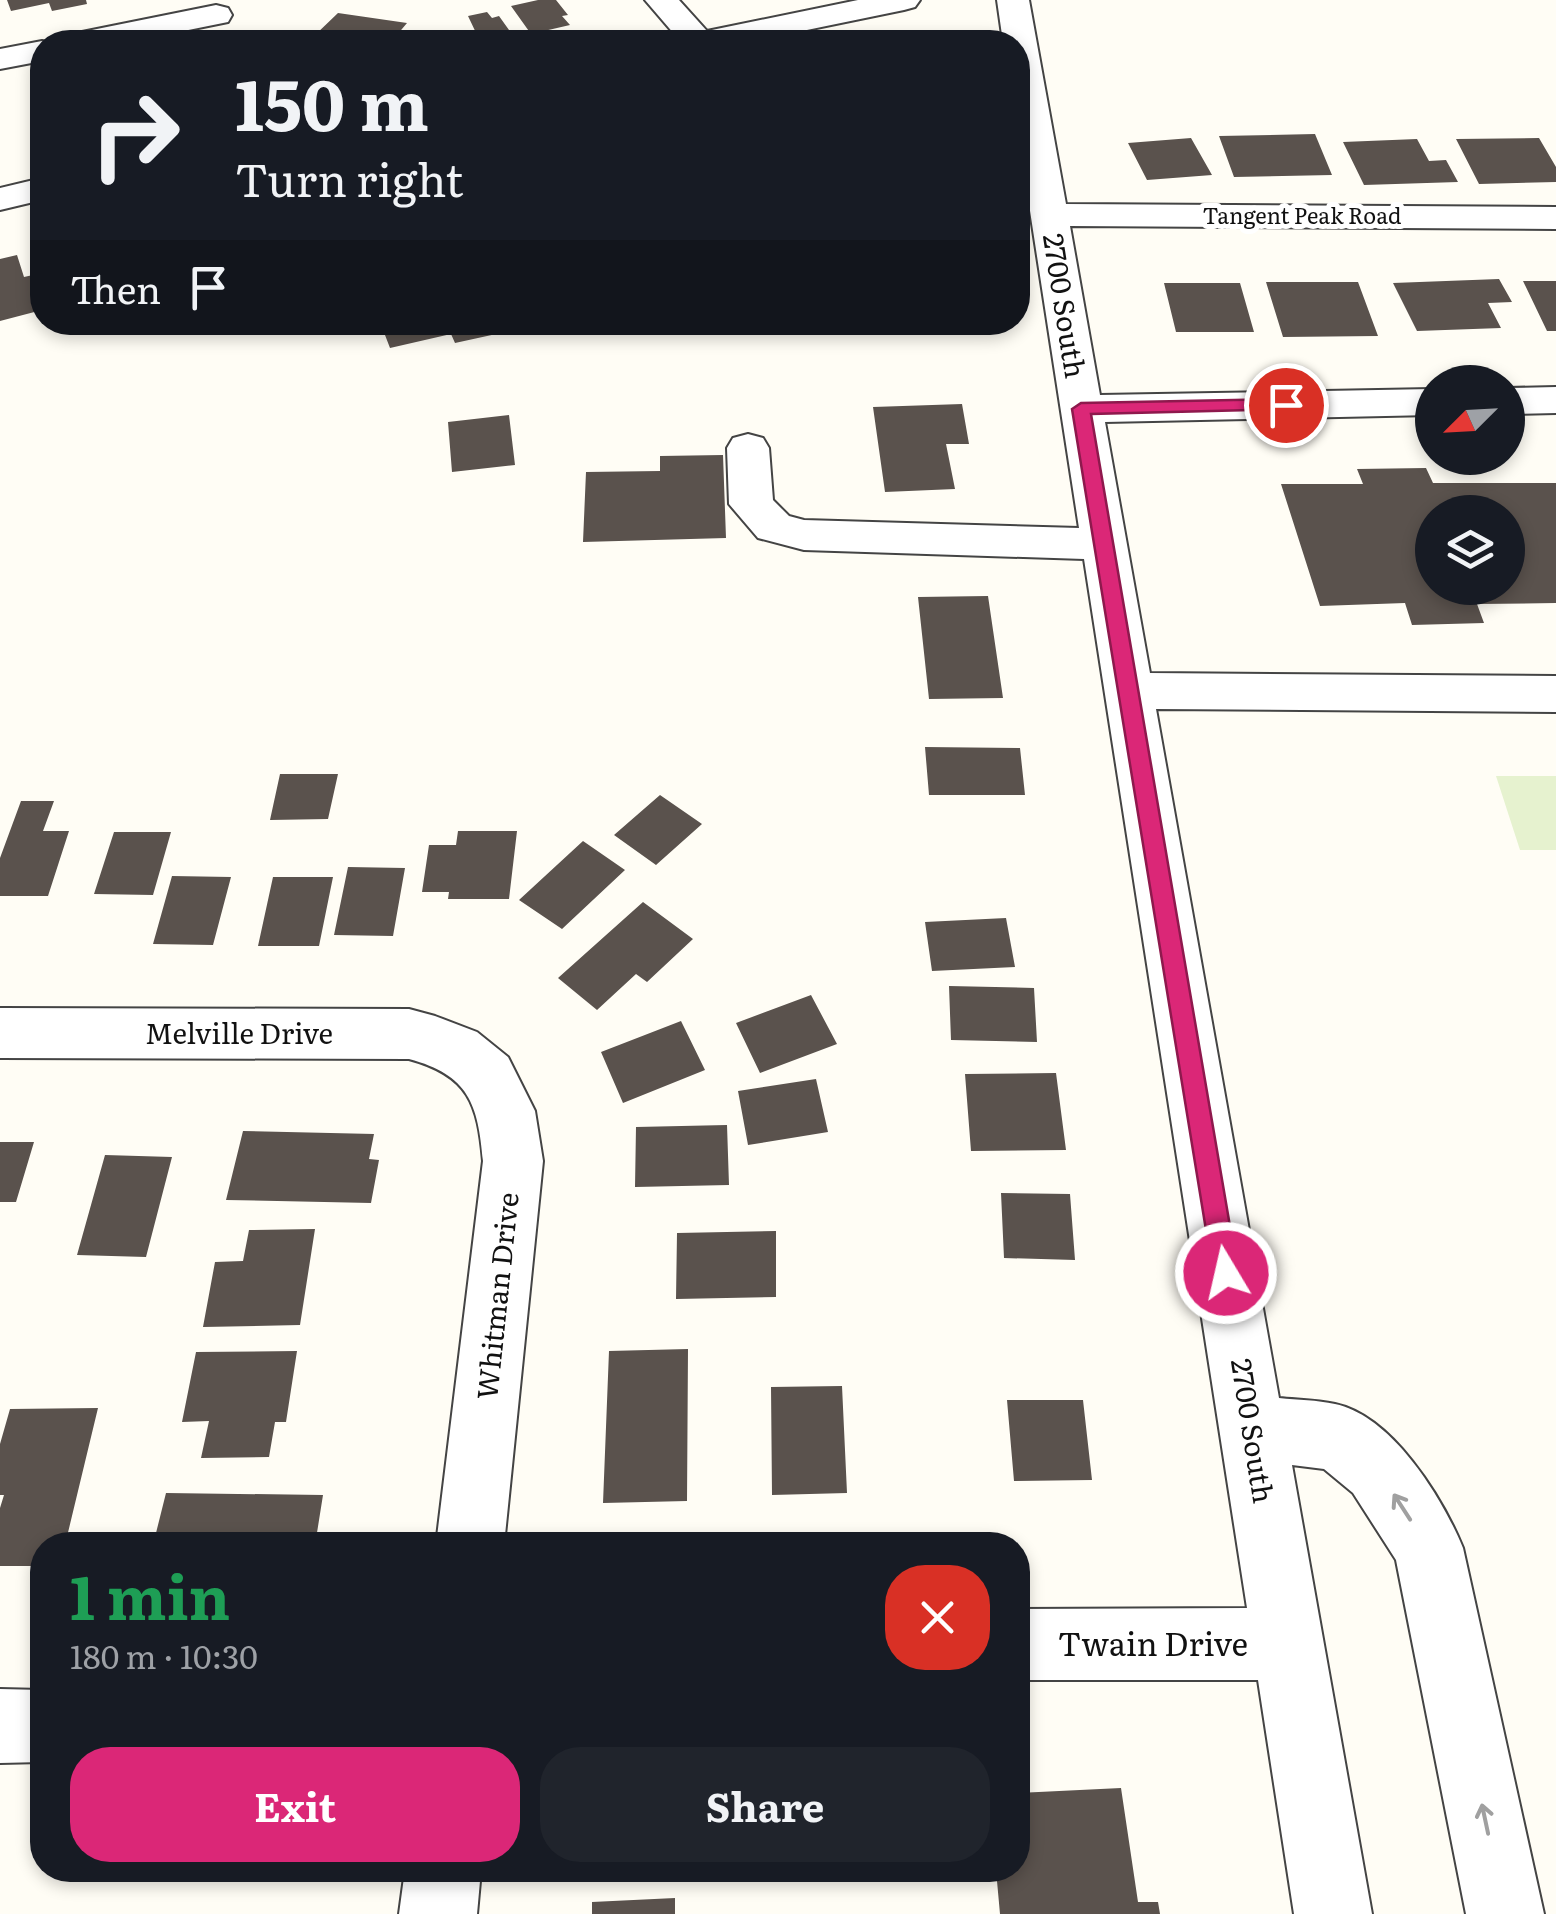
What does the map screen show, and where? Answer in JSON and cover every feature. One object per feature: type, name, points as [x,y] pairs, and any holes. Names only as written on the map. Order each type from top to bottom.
[{"type":"street","points":[[661,0],[690,30]]},
{"type":"street","points":[[759,30],[904,0]]},
{"type":"street","name":"2700 South","points":[[1013,0],[1018,30]]},
{"type":"street","points":[[142,30],[216,15]]},
{"type":"street","points":[[0,59],[30,53]]},
{"type":"street","name":"2700 South","points":[[1030,102],[1333,1914]]},
{"type":"street","points":[[0,199],[30,192]]},
{"type":"street","name":"Tangent Peak Road","points":[[1049,215],[1556,218]]},
{"type":"street","points":[[1525,400],[1556,400]]},
{"type":"street","points":[[1081,409],[1415,402]]},
{"type":"street","points":[[748,448],[751,504],[774,527],[804,536],[1104,544]]},
{"type":"street","points":[[1128,691],[1556,694]]},
{"type":"street","name":"Melville Drive","points":[[0,1033],[409,1034],[445,1042],[472,1058]]},
{"type":"street","name":"Whitman Drive","points":[[471,1532],[513,1162],[504,1101],[491,1076],[472,1058]]},
{"type":"street","points":[[1252,1428],[1337,1437],[1376,1469],[1428,1548],[1505,1914]]},
{"type":"street","name":"Twain Drive","points":[[1030,1645],[1288,1644]]},
{"type":"street","points":[[0,1726],[30,1726]]},
{"type":"street","points":[[438,1914],[442,1882]]},
{"type":"green space","points":[[1496,776],[1556,776],[1556,850],[1520,850]]},
{"type":"building","points":[[7,0],[86,0],[87,4],[52,11],[49,3],[11,11]]},
{"type":"building","points":[[556,0],[568,15],[562,16],[570,25],[528,30],[511,6]]},
{"type":"building","points":[[487,12],[492,18],[499,16],[509,30],[475,30],[468,16]]},
{"type":"building","points":[[338,13],[407,23],[401,30],[320,30]]},
{"type":"building","points":[[1315,134],[1332,175],[1234,177],[1219,136]]},
{"type":"building","points":[[1191,138],[1212,175],[1147,180],[1128,143]]},
{"type":"building","points":[[1539,138],[1556,167],[1556,182],[1479,184],[1456,139]]},
{"type":"building","points":[[1417,139],[1429,161],[1446,160],[1458,182],[1364,185],[1343,142]]},
{"type":"building","points":[[17,255],[24,277],[30,276],[30,313],[0,321],[0,259]]},
{"type":"building","points":[[1499,279],[1512,302],[1488,303],[1501,328],[1417,331],[1393,283]]},
{"type":"building","points":[[1523,281],[1556,281],[1556,331],[1547,331]]},
{"type":"building","points":[[1266,282],[1358,282],[1378,336],[1283,337]]},
{"type":"building","points":[[1164,283],[1240,283],[1254,332],[1176,332]]},
{"type":"building","points":[[385,335],[447,335],[390,348]]},
{"type":"building","points":[[451,335],[492,335],[455,343]]},
{"type":"building","points":[[962,404],[969,444],[946,444],[955,489],[885,492],[873,407]]},
{"type":"building","points":[[509,415],[515,465],[452,472],[448,422]]},
{"type":"building","points":[[723,455],[726,538],[583,542],[586,472],[660,471],[660,456]]},
{"type":"building","points":[[1415,468],[1415,475],[1429,475],[1433,483],[1556,483],[1556,603],[1525,603],[1525,495],[1415,495],[1415,605],[1477,605],[1484,623],[1412,625],[1405,603],[1320,606],[1281,484],[1363,484],[1357,469]]},
{"type":"building","points":[[988,596],[1003,698],[929,699],[918,597]]},
{"type":"building","points":[[925,747],[1020,748],[1025,795],[929,795]]},
{"type":"building","points":[[280,774],[338,774],[328,819],[270,820]]},
{"type":"building","points":[[660,795],[702,824],[656,865],[614,835]]},
{"type":"building","points":[[21,801],[54,801],[43,831],[69,831],[48,896],[0,896],[0,858]]},
{"type":"building","points":[[458,831],[517,831],[509,899],[448,899],[449,892],[422,892],[429,845],[456,845]]},
{"type":"building","points":[[114,832],[171,832],[153,895],[94,894]]},
{"type":"building","points":[[583,841],[625,870],[562,929],[519,900]]},
{"type":"building","points":[[348,867],[405,868],[393,936],[334,935]]},
{"type":"building","points":[[172,876],[231,877],[213,945],[153,944]]},
{"type":"building","points":[[273,877],[333,877],[319,946],[258,946]]},
{"type":"building","points":[[643,902],[693,939],[647,982],[636,974],[597,1010],[558,978]]},
{"type":"building","points":[[1006,918],[1015,967],[932,971],[925,922]]},
{"type":"building","points":[[949,986],[1034,988],[1037,1042],[951,1040]]},
{"type":"building","points":[[811,995],[837,1044],[760,1073],[736,1023]]},
{"type":"building","points":[[681,1021],[705,1070],[623,1103],[601,1052]]},
{"type":"building","points":[[1056,1073],[1066,1150],[971,1151],[965,1074]]},
{"type":"building","points":[[816,1079],[828,1132],[748,1145],[738,1091]]},
{"type":"building","points":[[727,1125],[729,1185],[635,1187],[636,1127]]},
{"type":"building","points":[[243,1131],[374,1134],[369,1159],[379,1160],[371,1203],[226,1200]]},
{"type":"building","points":[[0,1142],[34,1142],[16,1202],[0,1202]]},
{"type":"building","points":[[105,1155],[172,1157],[146,1257],[77,1255]]},
{"type":"building","points":[[1001,1193],[1070,1194],[1075,1260],[1004,1258]]},
{"type":"building","points":[[315,1229],[300,1325],[203,1327],[215,1262],[243,1261],[249,1230]]},
{"type":"building","points":[[776,1231],[776,1297],[676,1299],[677,1233]]},
{"type":"building","points":[[688,1349],[687,1501],[603,1503],[609,1351]]},
{"type":"building","points":[[297,1351],[286,1422],[275,1422],[269,1457],[201,1458],[209,1421],[182,1422],[196,1352]]},
{"type":"building","points":[[842,1386],[847,1493],[772,1495],[771,1387]]},
{"type":"building","points":[[1007,1400],[1083,1400],[1092,1480],[1014,1481]]},
{"type":"building","points":[[98,1408],[68,1532],[30,1532],[30,1566],[0,1566],[0,1508],[4,1495],[0,1495],[0,1444],[10,1409]]},
{"type":"building","points":[[166,1493],[323,1495],[317,1532],[156,1532]]},
{"type":"building","points":[[1121,1788],[1138,1902],[1158,1902],[1160,1914],[1000,1914],[997,1882],[1030,1882],[1030,1792]]},
{"type":"building","points":[[675,1898],[675,1914],[592,1914],[592,1902]]},
{"type":"route","points":[[1226,1273],[1081,409],[1286,405]]}]
